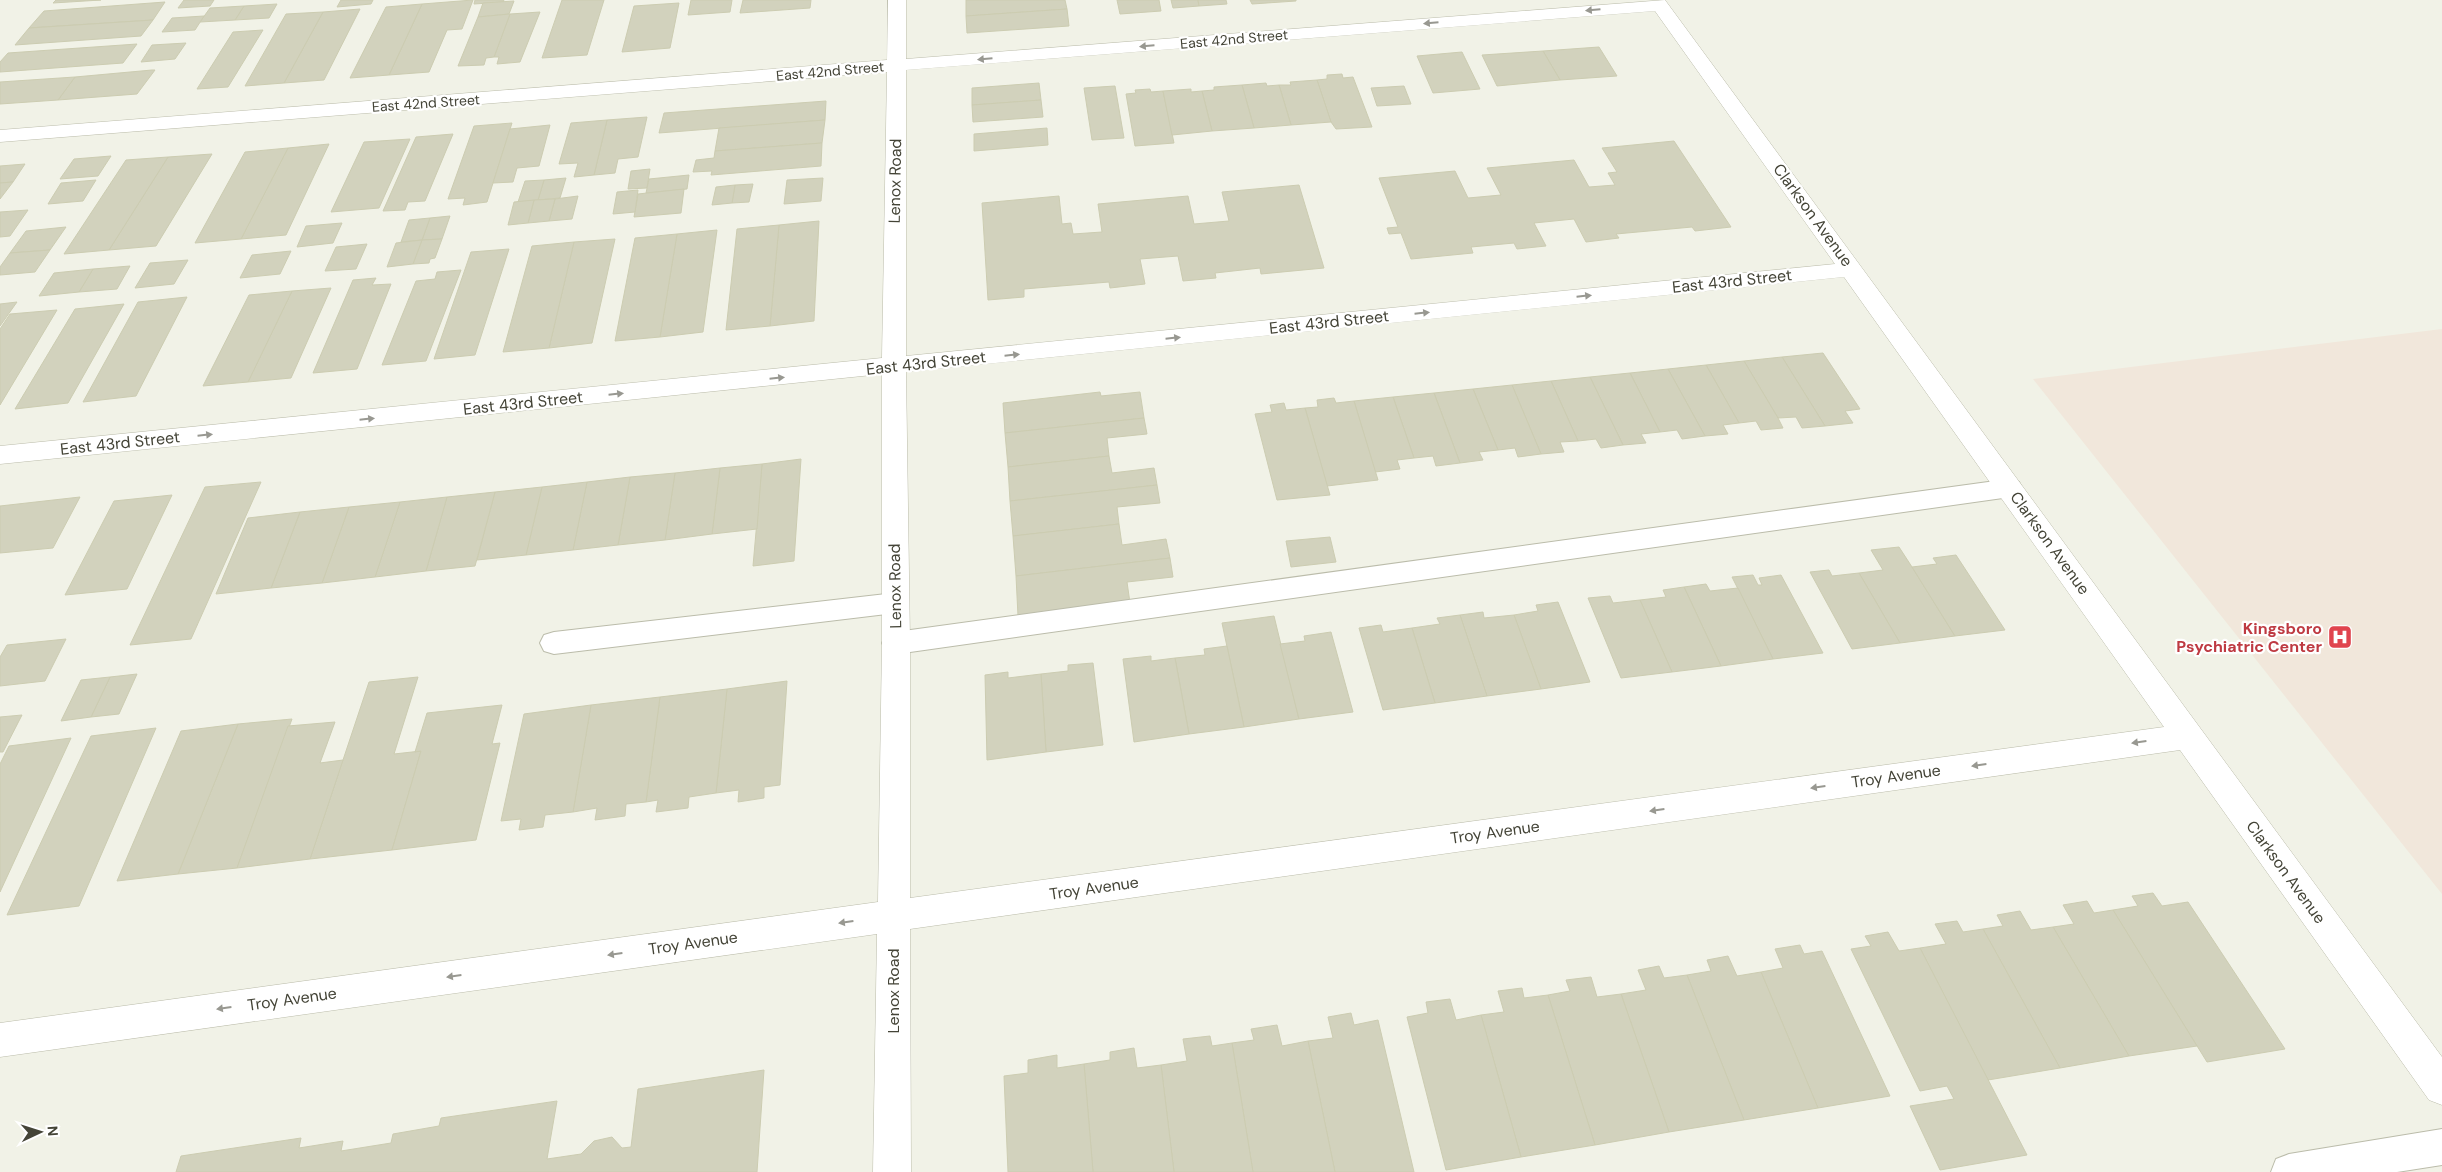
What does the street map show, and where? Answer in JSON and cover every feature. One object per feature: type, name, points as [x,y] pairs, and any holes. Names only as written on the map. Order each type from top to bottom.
[{"type":"street","name":"Lenox Road","points":[[892,1172],[896,643],[894,367],[897,0]]},
{"type":"street","name":"East 42nd Street","points":[[0,136],[896,66],[1658,2]]},
{"type":"street","name":"Clarkson Avenue","points":[[1658,2],[2442,1087]]},
{"type":"street","name":"East 43rd Street","points":[[0,455],[894,367],[1852,269]]},
{"type":"street","name":"Troy Avenue","points":[[0,1040],[2188,736]]},
{"type":"lane","points":[[896,643],[2010,488]]},
{"type":"lane","points":[[554,643],[895,603]]},
{"type":"lane","points":[[2289,1172],[2442,1147]]},
{"type":"shaded area","name":"Kingsboro Psychiatric Center","points":[[2442,329],[2442,894],[2033,379]]},
{"type":"building","points":[[56,0],[101,0],[53,3]]},
{"type":"building","points":[[184,0],[214,0],[210,6],[178,8]]},
{"type":"building","points":[[341,0],[373,0],[371,4],[337,7]]},
{"type":"building","points":[[473,0],[462,29],[447,30],[429,72],[389,75],[422,4]]},
{"type":"building","points":[[475,0],[504,0],[503,2],[474,4]]},
{"type":"building","points":[[562,0],[604,0],[587,55],[542,58]]},
{"type":"building","points":[[691,0],[732,0],[730,12],[688,15]]},
{"type":"building","points":[[743,0],[811,0],[810,8],[740,13]]},
{"type":"building","points":[[966,0],[1065,0],[1067,9],[966,16]]},
{"type":"building","points":[[1117,0],[1159,0],[1161,11],[1120,14]]},
{"type":"building","points":[[1171,0],[1198,0],[1199,6],[1173,8]]},
{"type":"building","points":[[1198,0],[1226,0],[1227,4],[1199,6]]},
{"type":"building","points":[[1250,0],[1296,0],[1296,1],[1252,4]]},
{"type":"building","points":[[514,1],[509,14],[478,17],[483,3]]},
{"type":"building","points":[[165,2],[153,20],[29,28],[44,11]]},
{"type":"building","points":[[679,3],[670,48],[622,52],[634,6]]},
{"type":"building","points":[[277,4],[269,18],[235,20],[244,6]]},
{"type":"building","points":[[422,4],[389,75],[350,78],[386,7]]},
{"type":"building","points":[[244,6],[235,20],[200,22],[210,8]]},
{"type":"building","points":[[360,9],[324,80],[284,83],[323,12]]},
{"type":"building","points":[[1067,9],[1069,26],[967,33],[966,16]]},
{"type":"building","points":[[323,12],[284,83],[245,86],[286,14]]},
{"type":"building","points":[[540,12],[520,62],[497,64],[499,57],[494,57],[510,14]]},
{"type":"building","points":[[510,14],[494,57],[486,58],[484,65],[458,66],[478,17]]},
{"type":"building","points":[[204,16],[195,30],[162,32],[172,18]]},
{"type":"building","points":[[153,20],[141,36],[15,45],[29,28]]},
{"type":"building","points":[[263,30],[228,87],[197,89],[233,32]]},
{"type":"building","points":[[186,43],[175,59],[141,62],[152,45]]},
{"type":"building","points":[[137,44],[123,63],[0,72],[0,62],[8,53]]},
{"type":"building","points":[[1599,47],[1617,76],[1560,80],[1543,51]]},
{"type":"building","points":[[1543,51],[1560,80],[1497,86],[1482,55]]},
{"type":"building","points":[[1462,52],[1480,89],[1433,93],[1417,56]]},
{"type":"building","points":[[155,70],[137,94],[58,100],[75,77]]},
{"type":"building","points":[[1342,74],[1343,78],[1353,77],[1372,127],[1336,129],[1331,122],[1317,80],[1327,79],[1327,75]]},
{"type":"building","points":[[75,77],[58,100],[0,104],[0,82]]},
{"type":"building","points":[[1317,80],[1331,122],[1291,125],[1279,85],[1291,85],[1290,82]]},
{"type":"building","points":[[1039,83],[1041,100],[972,105],[972,88]]},
{"type":"building","points":[[1266,83],[1267,86],[1279,85],[1291,125],[1254,128],[1242,85]]},
{"type":"building","points":[[1242,85],[1254,128],[1212,131],[1202,91],[1214,90],[1214,87]]},
{"type":"building","points":[[1115,86],[1124,138],[1092,140],[1084,88]]},
{"type":"building","points":[[1404,86],[1411,104],[1377,106],[1371,88]]},
{"type":"building","points":[[1150,89],[1151,92],[1163,91],[1174,143],[1135,146],[1126,94],[1136,93],[1135,90]]},
{"type":"building","points":[[1191,89],[1191,92],[1202,91],[1212,131],[1172,135],[1163,91]]},
{"type":"building","points":[[1041,100],[1043,117],[973,122],[972,105]]},
{"type":"building","points":[[826,101],[825,120],[659,133],[664,113]]},
{"type":"building","points":[[647,117],[638,157],[618,159],[615,173],[594,175],[607,120]]},
{"type":"building","points":[[607,120],[594,175],[574,177],[578,163],[559,164],[571,123]]},
{"type":"building","points":[[825,120],[822,143],[715,151],[719,128]]},
{"type":"building","points":[[512,123],[487,202],[463,205],[465,198],[448,199],[474,126]]},
{"type":"building","points":[[550,125],[539,166],[517,168],[513,182],[493,183],[510,129]]},
{"type":"building","points":[[1047,128],[1048,145],[974,151],[974,134]]},
{"type":"building","points":[[453,134],[425,201],[408,202],[405,210],[383,211],[416,137]]},
{"type":"building","points":[[410,139],[379,208],[331,212],[364,142]]},
{"type":"building","points":[[1674,141],[1731,227],[1695,231],[1692,227],[1616,234],[1619,238],[1586,242],[1574,219],[1534,223],[1546,246],[1517,249],[1514,243],[1471,247],[1473,253],[1411,259],[1401,233],[1389,234],[1387,228],[1398,227],[1379,178],[1455,171],[1468,198],[1501,195],[1487,168],[1574,160],[1589,187],[1615,185],[1608,173],[1617,172],[1602,148]]},
{"type":"building","points":[[822,143],[821,166],[711,175],[712,171],[693,172],[696,160],[714,158],[715,151]]},
{"type":"building","points":[[329,144],[286,235],[241,239],[288,148]]},
{"type":"building","points":[[288,148],[241,239],[195,243],[245,152]]},
{"type":"building","points":[[212,154],[156,246],[109,250],[168,157]]},
{"type":"building","points":[[111,156],[98,176],[60,179],[74,159]]},
{"type":"building","points":[[168,157],[109,250],[64,254],[126,160]]},
{"type":"building","points":[[25,164],[13,182],[0,183],[0,166]]},
{"type":"building","points":[[650,169],[647,188],[628,189],[631,171]]},
{"type":"building","points":[[689,175],[687,189],[646,193],[649,179]]},
{"type":"building","points":[[566,178],[560,198],[538,200],[544,180]]},
{"type":"building","points":[[823,178],[821,201],[784,204],[787,180]]},
{"type":"building","points":[[96,180],[83,201],[48,204],[61,183]]},
{"type":"building","points":[[544,180],[538,200],[518,202],[525,181]]},
{"type":"building","points":[[13,182],[0,199],[0,183]]},
{"type":"building","points":[[753,184],[749,202],[732,203],[735,185]]},
{"type":"building","points":[[735,185],[732,203],[712,205],[716,187]]},
{"type":"building","points":[[1299,185],[1324,268],[1261,274],[1260,268],[1215,273],[1216,278],[1183,281],[1178,256],[1140,259],[1145,284],[1110,288],[1109,282],[1024,289],[1024,297],[988,300],[982,203],[1059,196],[1062,224],[1071,223],[1073,234],[1102,232],[1098,204],[1188,196],[1194,224],[1229,221],[1222,192]]},
{"type":"building","points":[[684,189],[681,213],[634,217],[638,194]]},
{"type":"building","points":[[638,190],[635,212],[613,214],[617,192]]},
{"type":"building","points":[[578,196],[572,219],[549,221],[555,199]]},
{"type":"building","points":[[555,199],[549,221],[528,223],[534,200]]},
{"type":"building","points":[[534,200],[528,223],[508,225],[514,202]]},
{"type":"building","points":[[28,210],[10,236],[0,237],[0,212]]},
{"type":"building","points":[[450,216],[442,239],[422,240],[430,218]]},
{"type":"building","points":[[430,218],[422,240],[401,242],[409,220]]},
{"type":"building","points":[[819,221],[814,321],[770,326],[779,225]]},
{"type":"building","points":[[342,223],[333,243],[297,247],[306,226]]},
{"type":"building","points":[[779,225],[770,326],[726,330],[737,229]]},
{"type":"building","points":[[66,227],[50,250],[10,253],[26,231]]},
{"type":"building","points":[[717,230],[703,332],[660,337],[677,234]]},
{"type":"building","points":[[677,234],[660,337],[615,341],[635,238]]},
{"type":"building","points":[[442,239],[435,258],[430,259],[429,263],[413,264],[422,240]]},
{"type":"building","points":[[615,239],[592,343],[549,348],[574,242]]},
{"type":"building","points":[[422,240],[413,264],[387,267],[396,243]]},
{"type":"building","points":[[574,242],[549,348],[503,352],[532,246]]},
{"type":"building","points":[[367,244],[356,269],[325,271],[336,247]]},
{"type":"building","points":[[509,249],[475,355],[434,359],[471,252]]},
{"type":"building","points":[[50,250],[35,272],[0,275],[0,267],[10,253]]},
{"type":"building","points":[[291,251],[280,274],[240,278],[252,255]]},
{"type":"building","points":[[188,260],[174,284],[135,288],[150,263]]},
{"type":"building","points":[[130,266],[117,289],[79,292],[93,269]]},
{"type":"building","points":[[93,269],[79,292],[39,296],[54,273]]},
{"type":"building","points":[[461,270],[426,361],[382,365],[416,281],[435,279],[437,272]]},
{"type":"building","points":[[376,278],[372,285],[391,284],[357,369],[313,373],[353,280]]},
{"type":"building","points":[[331,288],[291,378],[248,382],[292,291]]},
{"type":"building","points":[[292,291],[248,382],[203,386],[249,295]]},
{"type":"building","points":[[187,297],[136,396],[83,402],[138,302]]},
{"type":"building","points":[[17,302],[0,326],[0,304]]},
{"type":"building","points":[[124,304],[68,403],[15,409],[75,309]]},
{"type":"building","points":[[57,310],[0,405],[0,329],[10,314]]},
{"type":"building","points":[[1823,353],[1860,409],[1845,411],[1853,423],[1825,426],[1782,357]]},
{"type":"building","points":[[1782,357],[1825,426],[1802,428],[1796,417],[1778,418],[1744,361]]},
{"type":"building","points":[[1744,361],[1783,428],[1761,430],[1756,421],[1739,423],[1706,365]]},
{"type":"building","points":[[1706,365],[1739,423],[1723,425],[1728,434],[1705,436],[1668,369]]},
{"type":"building","points":[[1668,369],[1705,436],[1682,439],[1677,430],[1660,432],[1630,373]]},
{"type":"building","points":[[1630,373],[1660,432],[1641,434],[1646,443],[1623,445],[1590,377]]},
{"type":"building","points":[[1590,377],[1623,445],[1601,448],[1596,439],[1578,441],[1551,381]]},
{"type":"building","points":[[1551,381],[1578,441],[1560,442],[1564,452],[1541,454],[1512,385]]},
{"type":"building","points":[[1512,385],[1541,454],[1518,457],[1515,448],[1498,450],[1473,389]]},
{"type":"building","points":[[1473,389],[1498,450],[1479,452],[1483,460],[1460,463],[1434,393]]},
{"type":"building","points":[[1100,392],[1101,396],[1140,392],[1144,418],[1005,433],[1003,403]]},
{"type":"building","points":[[1434,393],[1460,463],[1436,466],[1433,456],[1414,458],[1393,397]]},
{"type":"building","points":[[1393,397],[1414,458],[1397,460],[1400,469],[1375,472],[1354,401]]},
{"type":"building","points":[[1334,398],[1336,403],[1354,401],[1378,480],[1327,486],[1305,408],[1318,407],[1317,400]]},
{"type":"building","points":[[1284,403],[1286,410],[1305,408],[1330,495],[1277,500],[1255,414],[1272,412],[1270,405]]},
{"type":"building","points":[[1144,418],[1147,434],[1107,438],[1109,456],[1008,467],[1005,433]]},
{"type":"building","points":[[1109,456],[1112,473],[1154,468],[1157,485],[1010,501],[1008,467]]},
{"type":"building","points":[[801,459],[794,561],[753,566],[762,464]]},
{"type":"building","points":[[762,464],[757,529],[712,534],[720,468]]},
{"type":"building","points":[[720,468],[712,534],[665,540],[675,473]]},
{"type":"building","points":[[675,473],[665,540],[618,545],[630,477]]},
{"type":"building","points":[[630,477],[618,545],[573,550],[587,482]]},
{"type":"building","points":[[261,482],[191,639],[130,645],[205,487]]},
{"type":"building","points":[[587,482],[573,550],[526,555],[542,487]]},
{"type":"building","points":[[1157,485],[1160,503],[1117,507],[1119,524],[1013,536],[1010,501]]},
{"type":"building","points":[[542,487],[526,555],[477,560],[495,492]]},
{"type":"building","points":[[495,492],[475,566],[426,571],[447,497]]},
{"type":"building","points":[[172,495],[127,589],[65,595],[114,501]]},
{"type":"building","points":[[80,497],[53,548],[0,553],[0,506]]},
{"type":"building","points":[[447,497],[426,571],[375,577],[400,502]]},
{"type":"building","points":[[400,502],[375,577],[322,583],[349,507]]},
{"type":"building","points":[[349,507],[322,583],[271,588],[300,512]]},
{"type":"building","points":[[300,512],[271,588],[216,594],[248,518]]},
{"type":"building","points":[[1119,524],[1122,545],[1166,539],[1170,558],[1016,576],[1013,536]]},
{"type":"building","points":[[1330,537],[1336,562],[1291,567],[1286,541]]},
{"type":"building","points":[[1899,547],[1955,636],[1900,643],[1859,573],[1883,570],[1871,550]]},
{"type":"building","points":[[1956,555],[2005,630],[1955,636],[1912,567],[1937,564],[1933,558]]},
{"type":"building","points":[[1170,558],[1173,577],[1127,582],[1130,603],[1018,616],[1016,576]]},
{"type":"building","points":[[1829,570],[1832,576],[1859,573],[1900,643],[1852,649],[1810,572]]},
{"type":"building","points":[[1753,575],[1758,585],[1762,585],[1759,578],[1781,575],[1823,653],[1773,659],[1732,577]]},
{"type":"building","points":[[1706,584],[1710,591],[1738,588],[1773,659],[1721,666],[1684,587]]},
{"type":"building","points":[[1684,587],[1721,666],[1672,672],[1640,600],[1666,597],[1663,590]]},
{"type":"building","points":[[1610,596],[1613,603],[1640,600],[1672,672],[1621,678],[1588,598]]},
{"type":"building","points":[[1558,602],[1590,682],[1541,689],[1514,615],[1538,611],[1536,605]]},
{"type":"building","points":[[1483,612],[1484,618],[1514,615],[1541,689],[1487,696],[1460,615]]},
{"type":"building","points":[[1460,615],[1487,696],[1435,703],[1412,628],[1440,624],[1437,618]]},
{"type":"building","points":[[1274,616],[1299,719],[1244,727],[1222,623]]},
{"type":"building","points":[[1381,625],[1383,632],[1412,628],[1435,703],[1383,710],[1359,628]]},
{"type":"building","points":[[1331,632],[1353,712],[1299,719],[1280,644],[1305,641],[1304,636]]},
{"type":"building","points":[[66,639],[45,681],[0,686],[0,657],[7,645]]},
{"type":"building","points":[[1227,646],[1244,727],[1189,734],[1175,658],[1205,655],[1204,649]]},
{"type":"building","points":[[1151,656],[1151,661],[1175,658],[1189,734],[1134,742],[1123,659]]},
{"type":"building","points":[[1093,663],[1103,745],[1046,752],[1041,674],[1068,671],[1068,665]]},
{"type":"building","points":[[1008,672],[1008,678],[1041,674],[1046,752],[987,760],[985,675]]},
{"type":"building","points":[[137,674],[119,714],[91,717],[110,677]]},
{"type":"building","points":[[110,677],[91,717],[61,721],[81,680]]},
{"type":"building","points":[[418,677],[394,754],[421,751],[392,850],[310,859],[369,682]]},
{"type":"building","points":[[787,681],[780,785],[764,787],[764,798],[738,802],[739,790],[716,793],[727,689]]},
{"type":"building","points":[[727,689],[716,793],[689,797],[688,808],[656,812],[658,800],[646,802],[660,697]]},
{"type":"building","points":[[660,697],[646,802],[626,804],[625,816],[595,820],[597,808],[573,812],[591,705]]},
{"type":"building","points":[[502,705],[492,744],[500,743],[476,840],[392,850],[421,751],[415,752],[427,713]]},
{"type":"building","points":[[591,705],[573,812],[545,815],[543,827],[519,830],[521,819],[501,821],[524,714]]},
{"type":"building","points":[[22,715],[3,752],[0,752],[0,717]]},
{"type":"building","points":[[292,719],[237,868],[178,874],[238,724]]},
{"type":"building","points":[[335,722],[320,763],[343,760],[310,859],[237,868],[288,726]]},
{"type":"building","points":[[238,724],[178,874],[117,881],[181,731]]},
{"type":"building","points":[[156,728],[79,906],[7,915],[91,736]]},
{"type":"building","points":[[71,738],[0,892],[0,764],[9,746]]},
{"type":"building","points":[[2153,893],[2162,906],[2188,902],[2285,1049],[2207,1062],[2113,910],[2138,906],[2132,896]]},
{"type":"building","points":[[2087,901],[2094,913],[2113,910],[2197,1046],[2129,1056],[2053,927],[2074,924],[2063,905]]},
{"type":"building","points":[[2020,911],[2031,930],[2053,927],[2129,1056],[2060,1068],[1983,929],[2003,926],[1997,915]]},
{"type":"building","points":[[1957,921],[1963,932],[1983,929],[2060,1068],[1988,1080],[1920,948],[1946,944],[1935,924]]},
{"type":"building","points":[[1888,932],[1899,951],[1920,948],[2027,1155],[1940,1170],[1910,1106],[1954,1099],[1947,1086],[1920,1091],[1851,949],[1871,946],[1865,936]]},
{"type":"building","points":[[1800,945],[1804,954],[1822,951],[1890,1096],[1818,1108],[1761,972],[1783,968],[1775,949]]},
{"type":"building","points":[[1728,956],[1737,976],[1761,972],[1818,1108],[1744,1120],[1687,975],[1711,971],[1707,960]]},
{"type":"building","points":[[1659,966],[1664,978],[1687,975],[1744,1120],[1669,1132],[1621,994],[1646,990],[1638,970]]},
{"type":"building","points":[[1591,977],[1597,997],[1621,994],[1669,1132],[1595,1145],[1548,995],[1570,991],[1566,980]]},
{"type":"building","points":[[1522,988],[1524,998],[1548,995],[1595,1145],[1521,1157],[1481,1015],[1504,1012],[1498,991]]},
{"type":"building","points":[[1450,999],[1456,1020],[1481,1015],[1521,1157],[1446,1170],[1407,1017],[1428,1013],[1426,1002]]},
{"type":"building","points":[[1351,1013],[1354,1025],[1378,1020],[1414,1172],[1335,1172],[1308,1041],[1333,1038],[1328,1017]]},
{"type":"building","points":[[1277,1025],[1282,1046],[1308,1041],[1335,1172],[1253,1172],[1232,1043],[1254,1040],[1251,1029]]},
{"type":"building","points":[[1210,1036],[1212,1046],[1232,1043],[1253,1172],[1174,1172],[1161,1065],[1187,1061],[1183,1039]]},
{"type":"building","points":[[1134,1048],[1137,1068],[1161,1065],[1174,1172],[1093,1172],[1084,1064],[1110,1060],[1110,1052]]},
{"type":"building","points":[[1057,1055],[1057,1068],[1084,1064],[1093,1172],[1008,1172],[1004,1076],[1028,1073],[1028,1060]]},
{"type":"building","points":[[764,1070],[757,1172],[176,1172],[181,1156],[301,1138],[299,1148],[343,1141],[341,1151],[391,1143],[393,1134],[439,1126],[441,1118],[557,1101],[547,1159],[581,1154],[594,1141],[612,1137],[622,1148],[631,1147],[638,1089]]},
{"type":"place","name":"Kingsboro Psychiatric Center","points":[[2340,637]]}]
